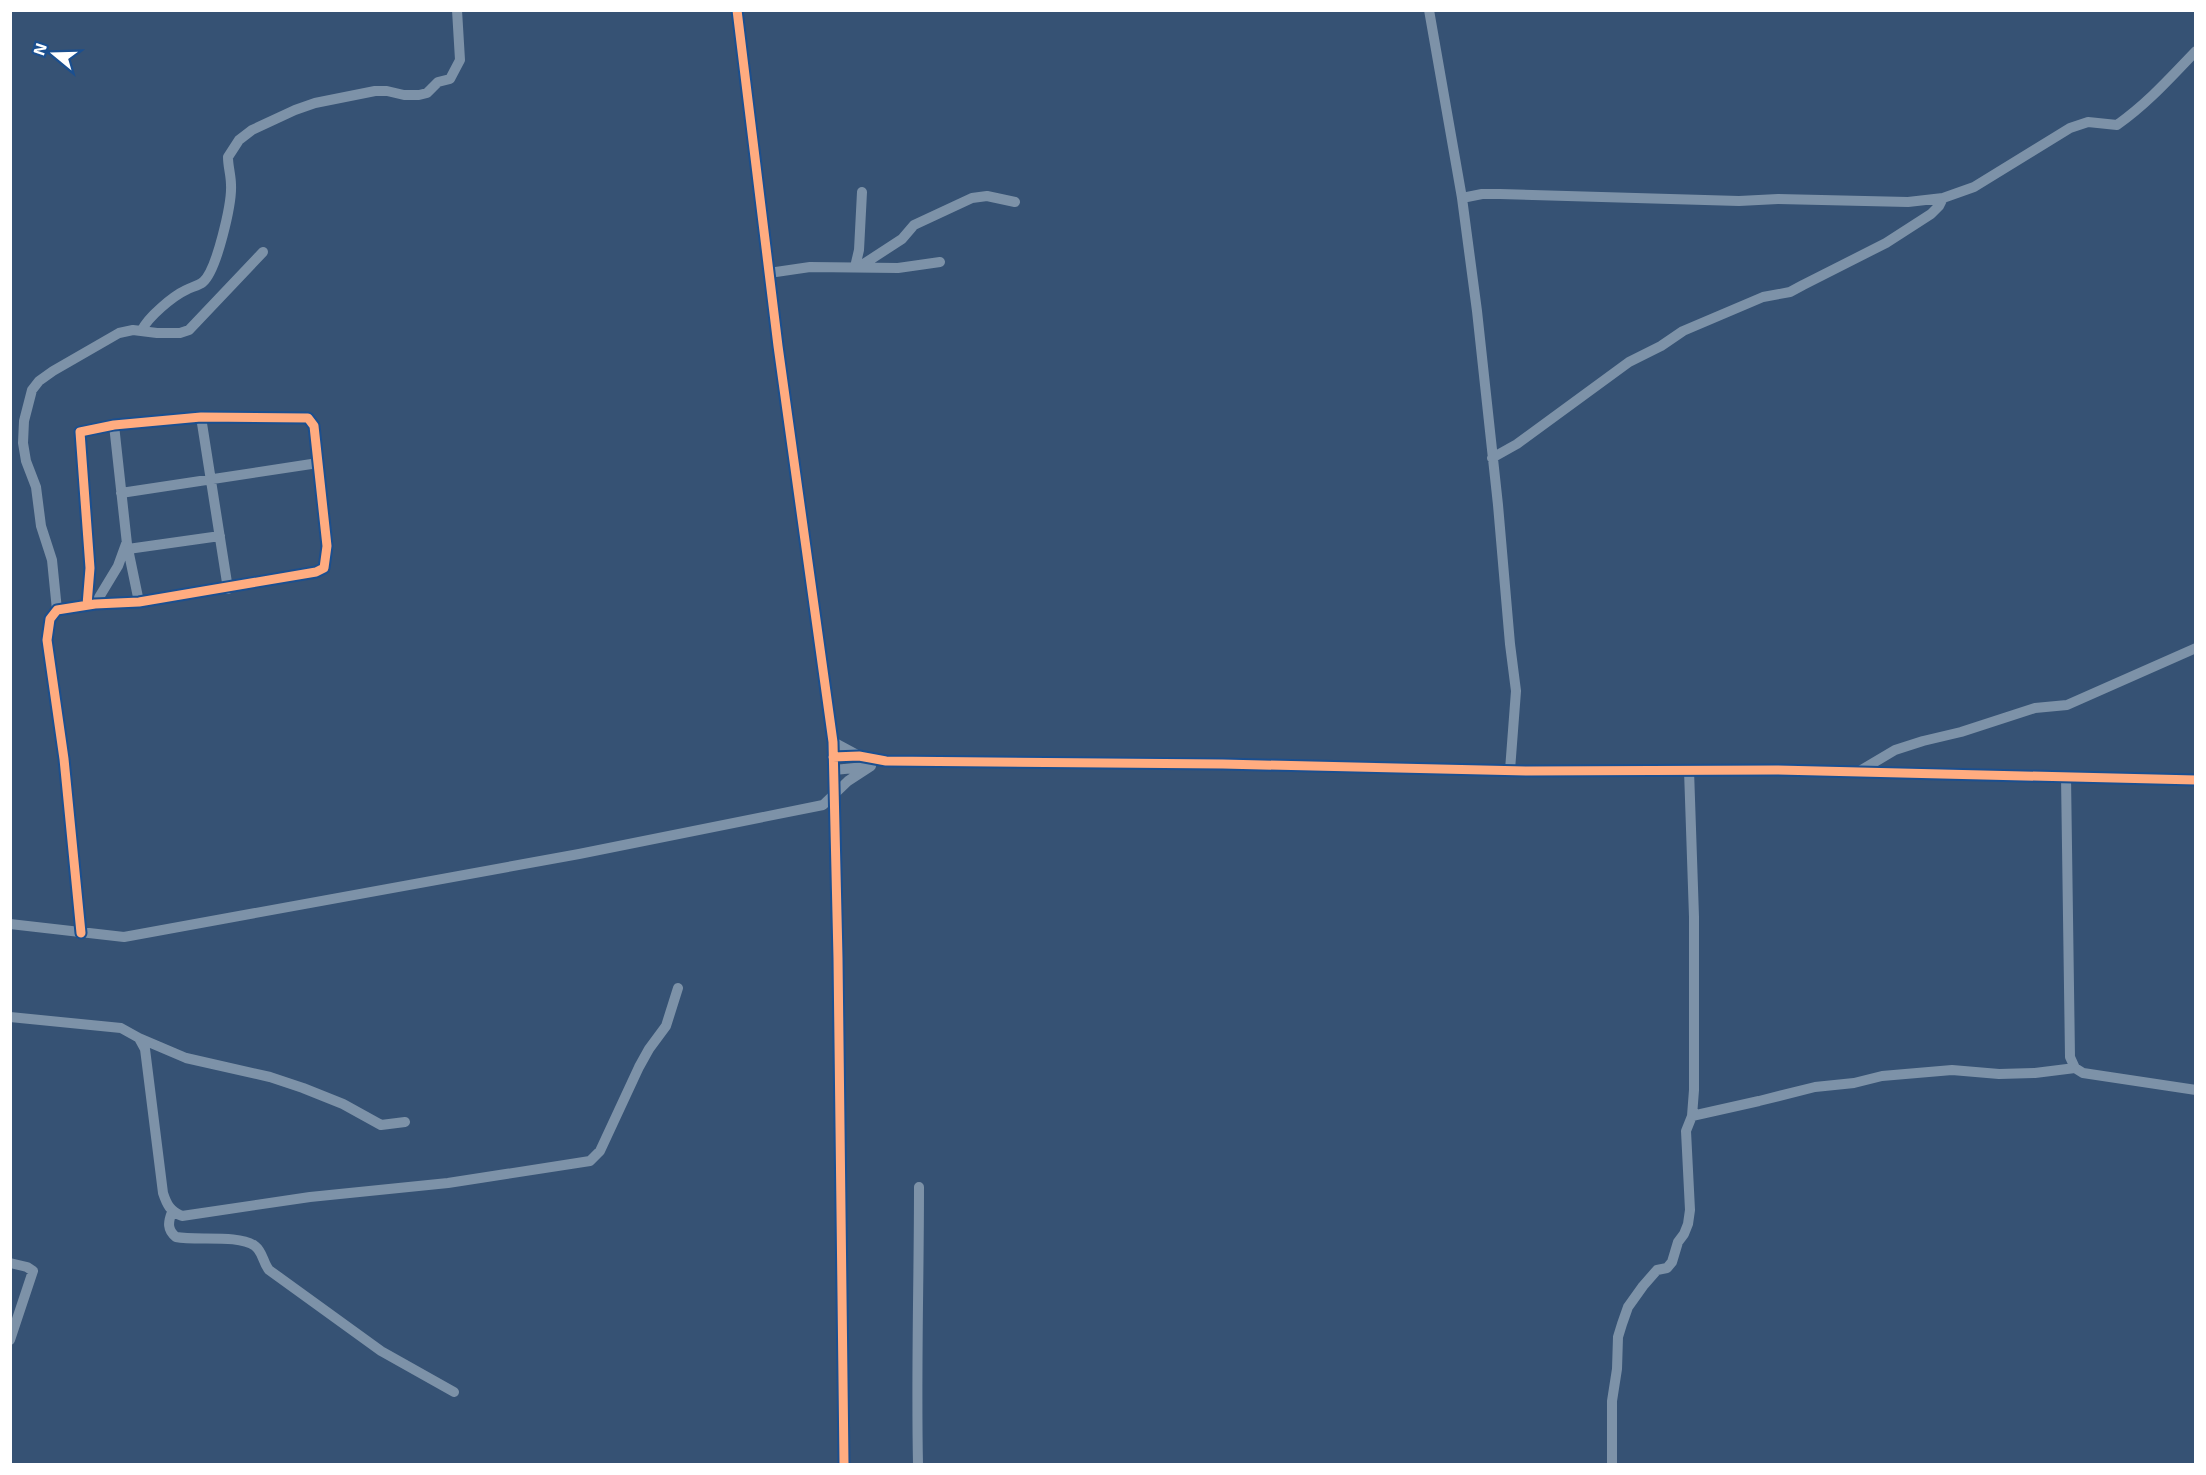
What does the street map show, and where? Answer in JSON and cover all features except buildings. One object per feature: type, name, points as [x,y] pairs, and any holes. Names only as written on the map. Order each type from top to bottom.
[{"type":"street","points":[[142,330],[153,315],[187,289],[203,283],[207,277],[216,256],[227,217],[231,185],[228,157],[239,140],[252,130],[315,104],[375,91],[412,96],[427,93],[438,82],[450,79],[460,60],[457,10]]},
{"type":"street","points":[[737,10],[769,273],[833,742],[844,1464]]},
{"type":"street","points":[[1429,10],[1462,198],[1477,311],[1516,691],[1510,770]]},
{"type":"street","points":[[1462,198],[1482,194],[1739,201],[1788,199],[1908,202],[1943,198],[1974,187],[2070,128],[2088,122],[2117,125],[2157,94],[2196,51]]},
{"type":"street","points":[[857,267],[862,192]]},
{"type":"street","points":[[857,267],[902,239],[914,225],[972,198],[987,196],[1015,202]]},
{"type":"street","points":[[1492,458],[1517,444],[1624,366],[1683,331],[1762,297],[1790,292],[1874,250],[1931,214],[1943,198]]},
{"type":"street","points":[[57,610],[52,560],[41,526],[36,487],[26,461],[23,443],[24,421],[32,390],[39,381],[74,358],[119,333],[142,330],[167,333],[189,330],[263,252]]},
{"type":"street","points":[[769,273],[810,267],[898,268],[939,262]]},
{"type":"street","points":[[81,933],[64,759],[47,640],[50,619],[57,610],[91,604],[139,602],[228,589],[316,572],[324,568],[327,546],[314,426],[308,418],[201,417],[114,425],[80,432],[91,604]]},
{"type":"street","points":[[201,417],[228,589]]},
{"type":"street","points":[[114,425],[127,546],[139,602]]},
{"type":"street","points":[[121,493],[318,463]]},
{"type":"street","points":[[127,546],[220,536]]},
{"type":"street","points":[[91,604],[118,566],[127,546]]},
{"type":"street","points":[[1858,772],[1895,750],[1923,741],[1961,732],[2035,708],[2067,705],[2196,648]]},
{"type":"street","points":[[833,742],[859,756]]},
{"type":"street","points":[[833,757],[859,756],[886,761],[1223,764],[1510,770],[1858,772],[2196,780]]},
{"type":"street","points":[[834,770],[871,766],[886,761]]},
{"type":"street","points":[[10,924],[124,937],[579,854],[823,805],[848,782],[871,766]]},
{"type":"street","points":[[1612,1464],[1611,1411],[1617,1369],[1618,1337],[1628,1307],[1651,1276],[1657,1270],[1667,1268],[1672,1262],[1678,1242],[1688,1224],[1690,1198],[1686,1131],[1692,1116],[1694,1090],[1694,917],[1689,770]]},
{"type":"street","points":[[2066,776],[2070,1057],[2075,1068],[2083,1073],[2196,1090]]},
{"type":"street","points":[[139,1038],[145,1049],[167,1204],[172,1212],[182,1216],[196,1215],[310,1197],[448,1183],[590,1161],[600,1151],[639,1067],[666,1026],[678,988]]},
{"type":"street","points":[[10,1017],[121,1028],[186,1058],[270,1077],[303,1088],[342,1104],[381,1125],[405,1122]]},
{"type":"street","points":[[1692,1116],[1815,1087],[1854,1083],[1882,1076],[1952,1070],[2008,1073],[2075,1068]]},
{"type":"street","points":[[918,1464],[919,1187]]},
{"type":"street","points":[[172,1212],[169,1227],[171,1233],[176,1237],[234,1240],[255,1246],[269,1270],[322,1310],[381,1351],[447,1386],[454,1392]]},
{"type":"street","points":[[10,1263],[27,1267],[33,1271],[10,1340]]},
{"type":"cycle path","points":[[737,10],[778,346],[833,742],[844,1464]]},
{"type":"cycle path","points":[[81,933],[64,759],[47,640],[50,619],[57,610],[95,604],[139,602],[316,572],[324,568],[327,546],[314,426],[308,418],[201,417],[114,425],[80,432],[90,568],[87,605]]},
{"type":"cycle path","points":[[833,757],[859,756],[886,761],[1223,764],[1526,771],[1777,770],[2196,780]]}]
